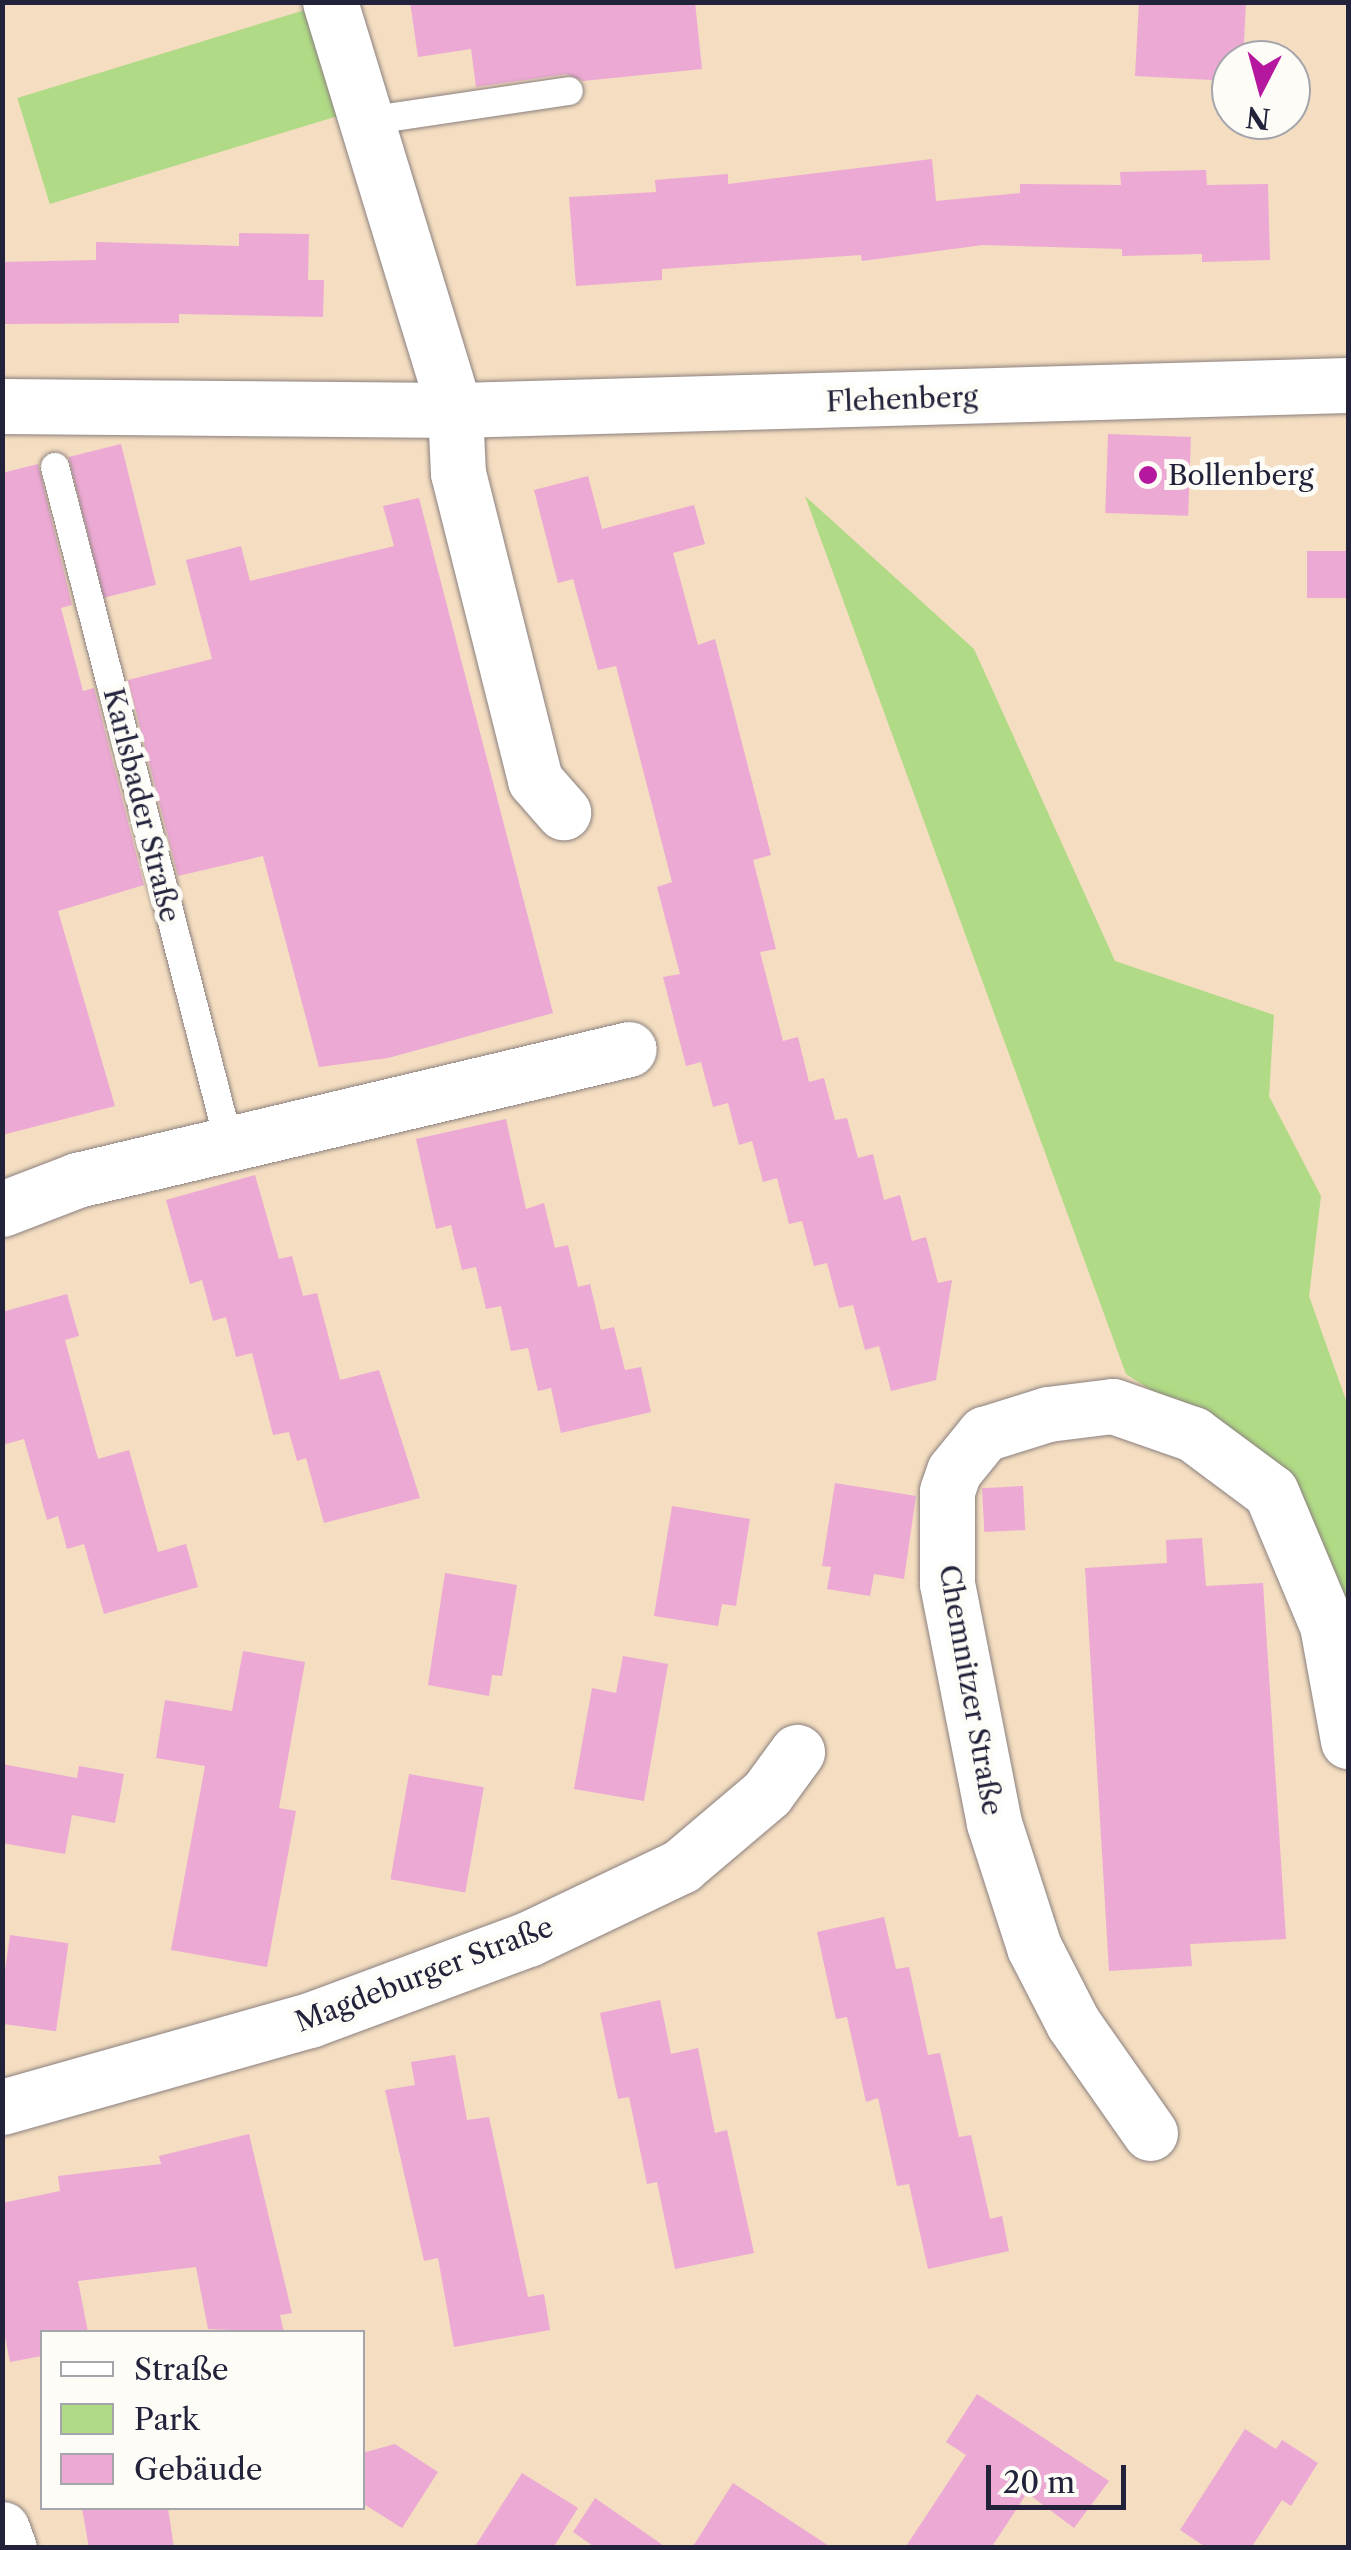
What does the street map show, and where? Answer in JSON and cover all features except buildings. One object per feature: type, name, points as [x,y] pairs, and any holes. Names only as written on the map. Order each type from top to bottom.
[{"type":"street","points":[[330,2],[456,410],[458,474],[535,780],[563,812]]},
{"type":"street","name":"Flehenberg","points":[[2,406],[456,410],[1348,385]]},
{"type":"street","points":[[2,1209],[77,1180],[629,1049]]},
{"type":"street","name":"Chemnitzer Straße","points":[[1150,2133],[1074,2023],[1034,1947],[994,1822],[946,1583],[948,1490],[954,1471],[984,1434],[1048,1414],[1113,1406],[1193,1434],[1271,1492],[1327,1624],[1348,1740]]},
{"type":"street","name":"Magdeburger Straße","points":[[2,2108],[310,2020],[528,1939],[681,1866],[767,1793],[797,1752]]},
{"type":"lane","points":[[366,121],[568,91]]},
{"type":"lane","name":"Karlsbader Straße","points":[[55,467],[229,1143]]},
{"type":"green space","points":[[331,2],[363,108],[50,204],[17,98]]},
{"type":"green space","points":[[805,496],[974,649],[1115,961],[1274,1015],[1269,1096],[1321,1196],[1309,1296],[1348,1406],[1348,1635],[1299,1486],[1126,1374]]},
{"type":"place","name":"Bollenberg","points":[[1148,475]]}]
